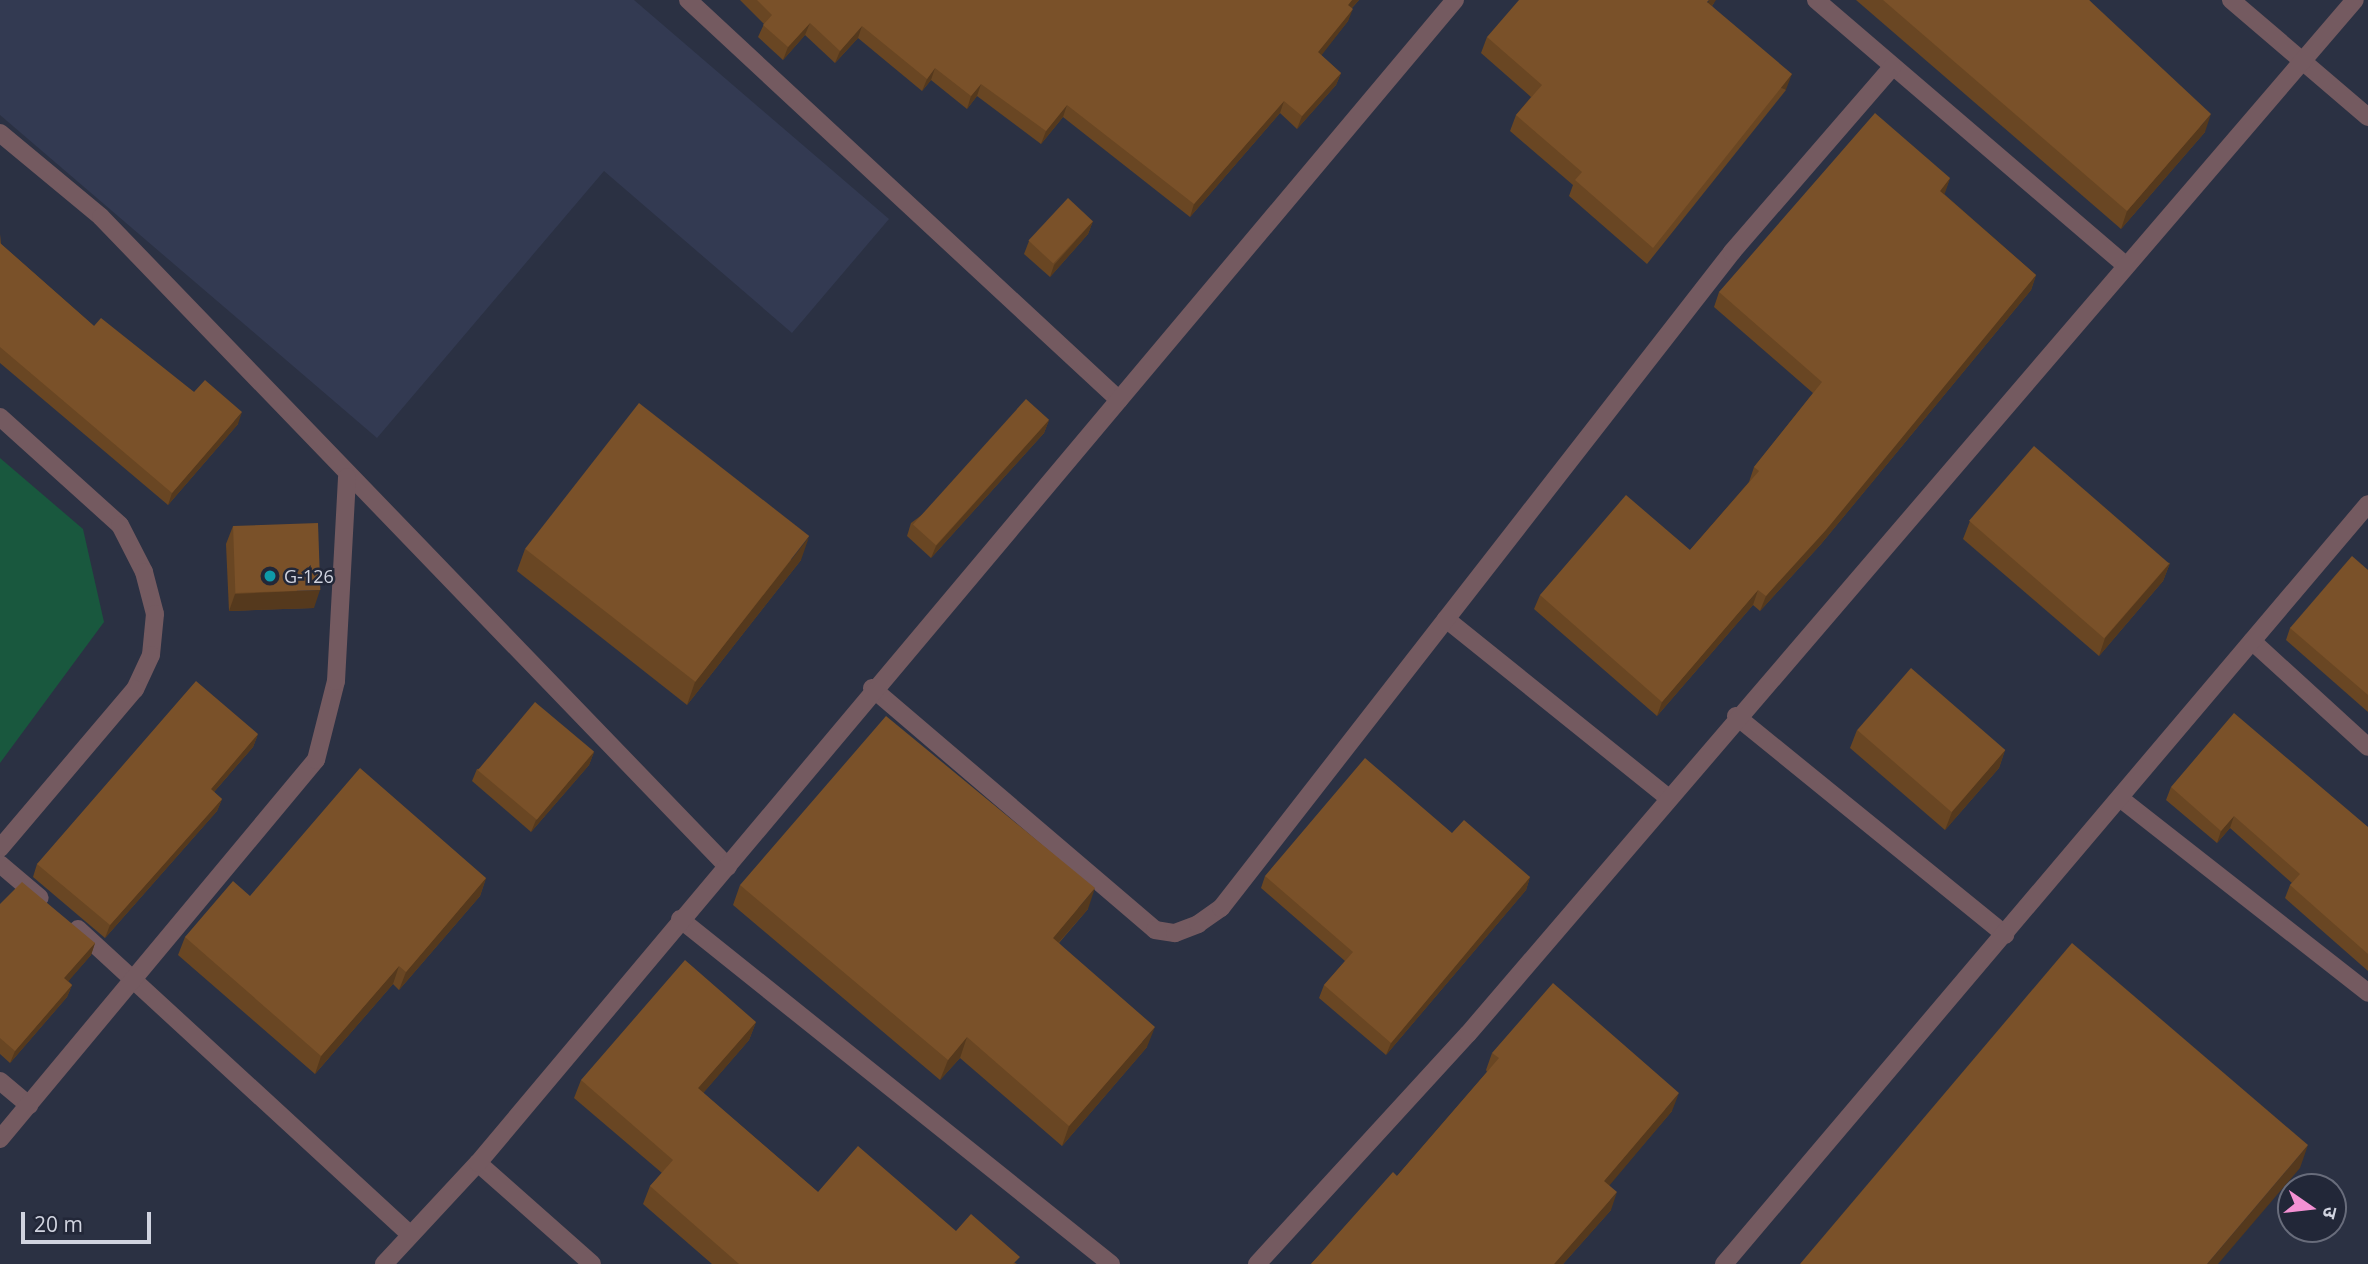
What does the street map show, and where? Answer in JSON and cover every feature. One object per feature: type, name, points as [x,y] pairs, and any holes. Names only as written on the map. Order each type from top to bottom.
[{"type":"street","points":[[688,0],[1119,400]]},
{"type":"street","points":[[384,1264],[478,1163],[680,919],[728,867],[872,688],[1119,400],[1455,0]]},
{"type":"street","points":[[1816,0],[2126,266]]},
{"type":"street","points":[[2231,0],[2368,117]]},
{"type":"street","points":[[1257,1264],[1468,1034],[1736,716],[2304,65],[2355,0]]},
{"type":"street","points":[[872,688],[1155,930],[1175,933],[1221,908],[1732,252],[1892,67]]},
{"type":"street","points":[[0,133],[101,217],[347,477],[728,867]]},
{"type":"street","points":[[0,417],[120,525],[145,572],[155,614],[151,655],[135,689],[0,848]]},
{"type":"street","points":[[0,1139],[138,980],[316,760],[335,681],[347,477]]},
{"type":"street","points":[[1724,1264],[2367,506]]},
{"type":"street","points":[[1446,619],[1667,797]]},
{"type":"street","points":[[2252,641],[2368,747]]},
{"type":"street","points":[[1736,716],[2005,935]]},
{"type":"street","points":[[2121,799],[2368,993]]},
{"type":"street","points":[[0,864],[138,980],[410,1234]]},
{"type":"street","points":[[680,919],[1111,1264]]},
{"type":"street","points":[[0,1081],[29,1105]]},
{"type":"street","points":[[478,1163],[592,1264]]},
{"type":"shaded area","points":[[0,0],[634,0],[889,219],[792,333],[604,171],[377,438],[0,115]]},
{"type":"green space","points":[[0,458],[83,529],[104,622],[0,763]]},
{"type":"building","points":[[757,0],[1352,0],[1348,5],[1353,9],[1318,52],[1341,73],[1302,116],[1284,101],[1194,204],[1067,105],[1046,131],[981,84],[971,96],[935,68],[927,79],[862,26],[840,51],[810,23],[788,47],[763,25],[772,15]]},
{"type":"building","points":[[1519,0],[1709,0],[1707,2],[1792,74],[1653,248],[1575,180],[1582,172],[1516,115],[1542,85],[1487,37]]},
{"type":"building","points":[[1883,0],[2089,0],[2211,114],[2127,211]]},
{"type":"building","points":[[1875,113],[1950,178],[1940,191],[2036,275],[1826,530],[1766,596],[1758,590],[1662,702],[1540,595],[1626,495],[1690,550],[1759,471],[1754,467],[1822,382],[1719,292]]},
{"type":"building","points":[[1068,198],[1093,221],[1053,264],[1028,240]]},
{"type":"building","points":[[0,243],[94,326],[101,318],[194,392],[205,380],[242,412],[172,493],[0,347]]},
{"type":"building","points":[[1026,399],[1049,420],[936,545],[913,525]]},
{"type":"building","points":[[639,403],[809,536],[695,682],[525,549]]},
{"type":"building","points":[[2034,446],[2169,563],[2104,638],[1969,521]]},
{"type":"building","name":"G-126","points":[[318,523],[320,590],[235,593],[233,526]]},
{"type":"building","points":[[2352,556],[2368,570],[2368,695],[2290,628]]},
{"type":"building","points":[[1911,668],[2005,750],[1952,812],[1857,730]]},
{"type":"building","points":[[196,681],[258,734],[211,789],[222,799],[110,925],[37,864]]},
{"type":"building","points":[[535,702],[594,751],[537,820],[478,770]]},
{"type":"building","points":[[2234,713],[2368,827],[2368,954],[2290,885],[2300,874],[2234,816],[2221,831],[2171,787]]},
{"type":"building","points":[[886,716],[1095,888],[1053,938],[1155,1027],[1069,1126],[967,1037],[948,1060],[740,885]]},
{"type":"building","points":[[1365,758],[1452,833],[1464,820],[1530,877],[1391,1043],[1324,985],[1353,952],[1265,876]]},
{"type":"building","points":[[360,768],[486,878],[406,972],[399,966],[321,1056],[185,937],[233,881],[250,896]]},
{"type":"building","points":[[22,882],[95,943],[64,978],[72,985],[15,1051],[0,1038],[0,904]]},
{"type":"building","points":[[2072,943],[2308,1145],[2284,1173],[2277,1173],[2277,1182],[2207,1264],[1800,1264]]},
{"type":"building","points":[[685,960],[756,1022],[698,1088],[818,1192],[858,1146],[956,1231],[971,1214],[1020,1257],[1013,1264],[739,1264],[650,1186],[673,1160],[581,1080]]},
{"type":"building","points":[[1553,983],[1679,1093],[1604,1181],[1617,1192],[1554,1264],[1311,1264],[1393,1172],[1397,1176],[1499,1058],[1492,1053]]},
{"type":"place","name":"G-126","points":[[270,576]]}]
